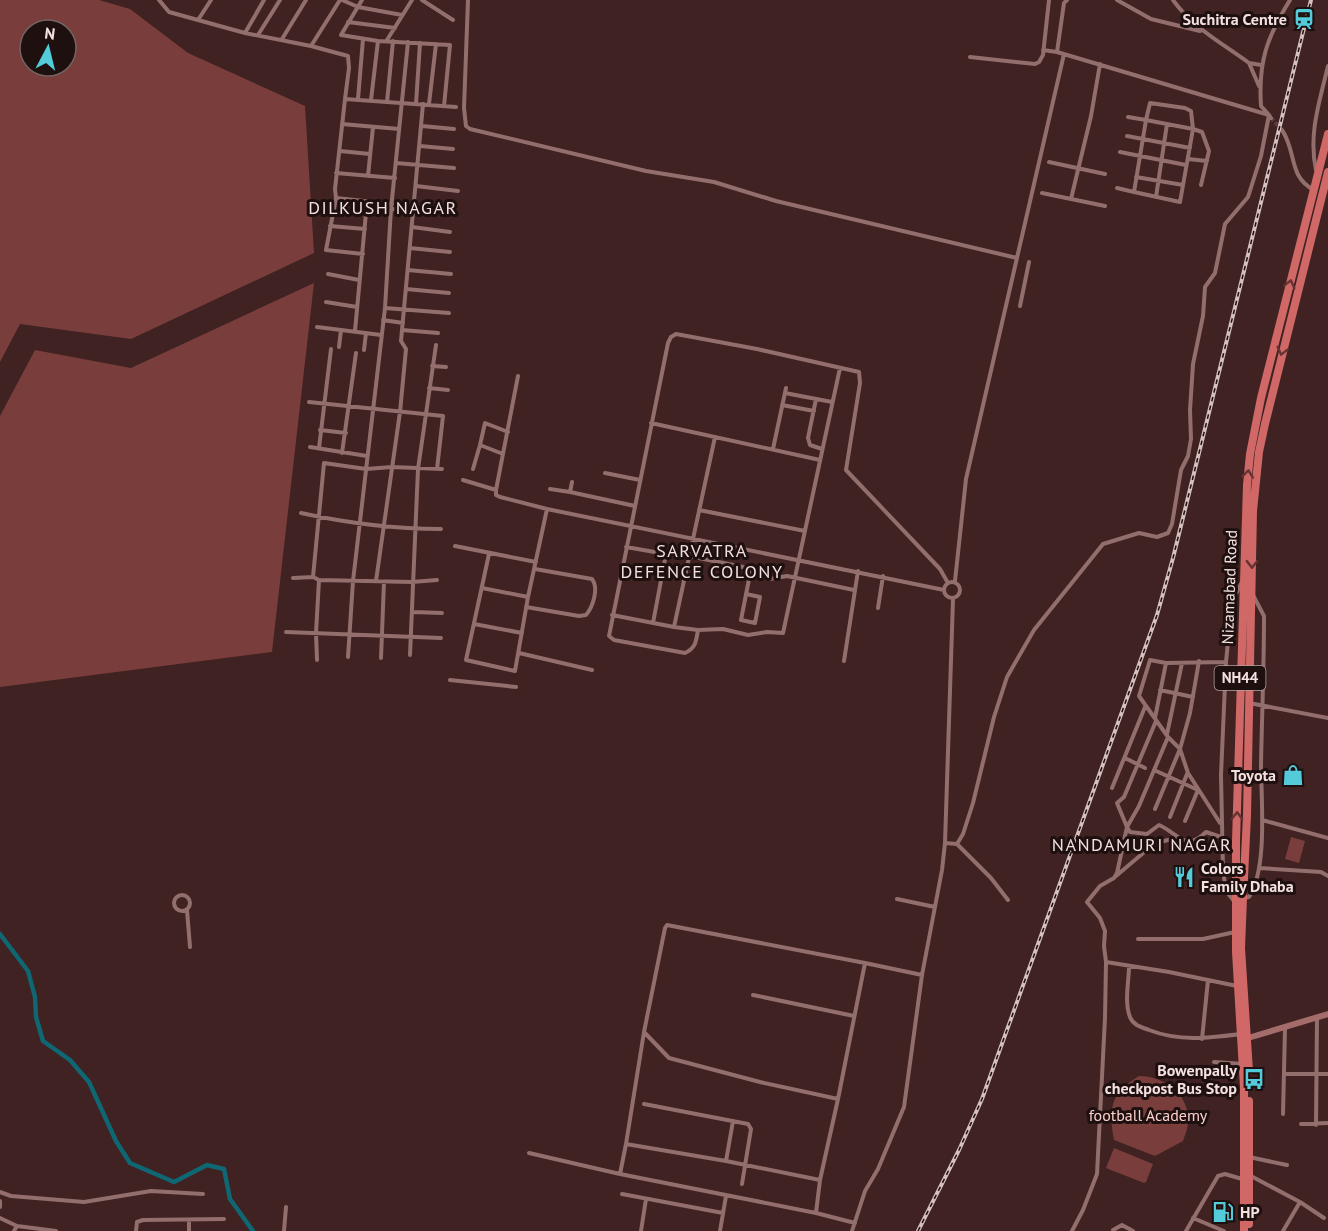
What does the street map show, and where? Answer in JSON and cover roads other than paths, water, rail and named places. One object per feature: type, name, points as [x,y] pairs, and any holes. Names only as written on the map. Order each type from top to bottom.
[{"type":"highway","name":"Nizamabad Road","points":[[1302,255],[1325,177],[1328,134]]},
{"type":"highway","name":"Nizamabad Road","points":[[1249,1231],[1245,1177],[1249,1157],[1239,900],[1242,581],[1259,452],[1315,190],[1325,177]]},
{"type":"highway","name":"Nizamabad Road","points":[[1244,1231],[1244,1036],[1237,986],[1236,932],[1247,816],[1251,591],[1249,520]]},
{"type":"street","points":[[159,0],[169,12],[245,33],[282,39],[348,56],[349,68],[334,189],[336,198],[326,250],[363,254]]},
{"type":"street","points":[[198,20],[211,0]]},
{"type":"street","points":[[245,33],[264,0]]},
{"type":"street","points":[[258,34],[280,0]]},
{"type":"street","points":[[282,39],[306,0]]},
{"type":"street","points":[[311,46],[341,0],[357,7],[402,15]]},
{"type":"street","points":[[362,0],[341,35],[378,41],[450,45],[444,106]]},
{"type":"street","points":[[387,40],[412,0]]},
{"type":"street","points":[[422,0],[453,20]]},
{"type":"street","points":[[468,0],[464,108],[466,126],[470,129],[646,171],[714,182],[776,201],[1017,258]]},
{"type":"street","points":[[970,57],[1035,64],[1041,60],[1049,0]]},
{"type":"street","points":[[1057,52],[1067,0]]},
{"type":"street","points":[[1117,0],[1151,19],[1202,32]]},
{"type":"street","points":[[1270,117],[1261,106],[1261,65],[1274,26],[1290,0]]},
{"type":"street","points":[[1174,1],[1202,32],[1249,63],[1261,65]]},
{"type":"street","points":[[348,22],[395,28]]},
{"type":"street","points":[[358,99],[363,39]]},
{"type":"street","points":[[371,100],[378,41]]},
{"type":"street","points":[[387,102],[393,41]]},
{"type":"street","points":[[348,657],[353,580],[385,308],[408,42]]},
{"type":"street","points":[[416,104],[420,43]]},
{"type":"street","points":[[376,581],[400,412],[406,349],[401,341],[402,323],[413,208],[422,126],[436,44]]},
{"type":"street","points":[[1043,51],[1057,52],[1100,64],[1270,117]]},
{"type":"street","points":[[953,599],[960,592],[955,581],[966,479],[1064,54]]},
{"type":"street","points":[[1249,63],[1260,87]]},
{"type":"street","points":[[1071,199],[1091,116],[1100,64]]},
{"type":"street","points":[[1325,177],[1313,152],[1314,124],[1328,66]]},
{"type":"street","points":[[345,99],[456,107]]},
{"type":"street","points":[[1117,188],[1134,192],[1156,197],[1180,202],[1193,129],[1191,111],[1185,108],[1150,104],[1134,192]]},
{"type":"street","points":[[1128,117],[1202,132],[1209,151],[1201,185]]},
{"type":"street","points":[[957,844],[963,834],[973,803],[994,717],[1007,678],[1034,630],[1103,544],[1139,534],[1157,537],[1168,533],[1172,524],[1181,470],[1188,456],[1191,439],[1193,364],[1203,316],[1205,287],[1215,273],[1225,224],[1248,197],[1270,117]]},
{"type":"street","points":[[342,124],[399,129]]},
{"type":"street","points":[[1156,197],[1167,124]]},
{"type":"street","points":[[422,126],[454,129]]},
{"type":"street","points":[[368,176],[373,127]]},
{"type":"street","points":[[1282,130],[1292,151],[1298,177],[1303,184],[1315,190]]},
{"type":"street","points":[[1127,136],[1190,148]]},
{"type":"street","points":[[420,146],[453,149]]},
{"type":"street","points":[[340,151],[370,154]]},
{"type":"street","points":[[1120,152],[1186,165]]},
{"type":"street","points":[[1188,159],[1207,161]]},
{"type":"street","points":[[1049,162],[1105,174]]},
{"type":"street","points":[[396,163],[454,168]]},
{"type":"street","points":[[336,173],[395,178]]},
{"type":"street","points":[[1136,177],[1183,185]]},
{"type":"street","points":[[416,186],[458,191]]},
{"type":"street","points":[[1042,193],[1105,206]]},
{"type":"street","points":[[336,198],[392,207],[452,212]]},
{"type":"street","points":[[355,331],[367,202]]},
{"type":"street","points":[[330,226],[365,229]]},
{"type":"street","points":[[412,227],[450,232]]},
{"type":"street","points":[[410,248],[450,252]]},
{"type":"street","points":[[1020,306],[1029,262]]},
{"type":"street","points":[[408,270],[451,274]]},
{"type":"street","points":[[328,274],[359,280]]},
{"type":"street","points":[[406,289],[449,293]]},
{"type":"street","points":[[326,302],[357,306]]},
{"type":"street","points":[[385,308],[449,313]]},
{"type":"street","points":[[383,320],[402,323]]},
{"type":"street","points":[[317,327],[381,334]]},
{"type":"street","points":[[339,347],[341,330]]},
{"type":"street","points":[[402,330],[438,333]]},
{"type":"street","points":[[364,350],[366,333]]},
{"type":"street","points":[[698,630],[696,644],[692,650],[685,653],[611,639],[609,636],[668,343],[676,334],[857,370],[861,376],[846,470],[940,569],[948,583]]},
{"type":"street","points":[[410,655],[418,469],[436,345]]},
{"type":"street","points":[[319,448],[331,349]]},
{"type":"street","points":[[342,453],[356,353]]},
{"type":"street","points":[[432,366],[446,367]]},
{"type":"street","points":[[612,615],[698,630],[723,629],[748,634],[783,633],[840,368]]},
{"type":"street","points":[[518,376],[496,495],[548,509],[944,590]]},
{"type":"street","points":[[429,388],[448,390]]},
{"type":"street","points":[[772,449],[785,391],[832,402]]},
{"type":"street","points":[[816,399],[809,442],[810,445],[822,449]]},
{"type":"street","points":[[309,402],[443,416],[440,469],[392,467],[366,469],[324,464],[313,577]]},
{"type":"street","points":[[782,405],[814,411]]},
{"type":"street","points":[[473,469],[485,423],[508,432]]},
{"type":"street","points":[[651,423],[820,460]]},
{"type":"street","points":[[320,430],[346,433]]},
{"type":"street","points":[[674,627],[715,437]]},
{"type":"street","points":[[480,445],[503,454]]},
{"type":"street","points":[[310,447],[367,456]]},
{"type":"street","points":[[605,473],[640,480]]},
{"type":"street","points":[[464,480],[496,490]]},
{"type":"street","points":[[570,492],[572,482]]},
{"type":"street","points":[[550,489],[635,506]]},
{"type":"street","points":[[489,554],[466,660],[514,671],[548,509]]},
{"type":"street","points":[[699,510],[805,531]]},
{"type":"street","points":[[301,513],[360,523],[441,530]]},
{"type":"street","points":[[455,546],[536,562]]},
{"type":"street","points":[[626,547],[689,556],[758,570],[770,579],[779,579],[783,576],[854,590]]},
{"type":"street","points":[[653,623],[666,554]]},
{"type":"street","points":[[526,608],[579,616],[586,615],[591,607],[595,587],[592,579],[535,569]]},
{"type":"street","points":[[746,594],[760,597],[755,623],[741,620],[746,594],[751,569]]},
{"type":"street","points":[[844,661],[858,571]]},
{"type":"street","points":[[878,608],[883,576]]},
{"type":"street","points":[[293,578],[313,577],[319,580],[384,582],[437,580]]},
{"type":"street","points":[[317,660],[319,580]]},
{"type":"street","points":[[953,599],[945,595],[944,590],[948,583],[955,581]]},
{"type":"street","points":[[1242,581],[1232,602],[1226,662],[1221,823],[1226,891],[1239,900],[1248,897],[1253,890],[1259,868],[1262,820],[1264,616],[1251,591]]},
{"type":"street","points":[[381,658],[384,582]]},
{"type":"street","points":[[482,588],[528,597]]},
{"type":"street","points":[[852,1231],[865,1191],[878,1169],[904,1107],[922,975],[942,870],[945,843],[953,599]]},
{"type":"street","points":[[413,612],[442,613]]},
{"type":"street","points":[[474,624],[522,633]]},
{"type":"street","points":[[286,632],[441,638]]},
{"type":"street","points":[[519,653],[591,670]]},
{"type":"street","points":[[1221,823],[1188,773],[1180,749],[1145,707],[1139,696],[1150,660],[1166,663],[1226,662]]},
{"type":"street","points":[[1155,809],[1180,749],[1199,661]]},
{"type":"street","points":[[1166,663],[1156,720],[1124,797],[1117,803],[1130,832],[1147,834],[1159,825],[1177,838],[1190,842],[1200,838],[1206,832],[1221,837]]},
{"type":"street","points":[[1114,878],[1126,827],[1139,806],[1167,735],[1182,663]]},
{"type":"street","points":[[450,680],[516,687]]},
{"type":"street","points":[[1160,690],[1193,697]]},
{"type":"street","points":[[1248,703],[1328,718]]},
{"type":"street","points":[[1112,788],[1145,707]]},
{"type":"street","points":[[1125,758],[1145,768]]},
{"type":"street","points":[[1154,770],[1198,790]]},
{"type":"street","points":[[1170,816],[1188,773]]},
{"type":"street","points":[[1185,821],[1198,790]]},
{"type":"street","points":[[1262,820],[1328,838]]},
{"type":"street","points":[[1072,1231],[1097,1174],[1105,1018],[1105,931],[1100,918],[1087,902],[1100,886],[1114,878],[1155,843],[1177,838]]},
{"type":"street","points":[[945,843],[957,844],[991,878],[1008,900]]},
{"type":"street","points":[[1259,868],[1321,872],[1328,876]]},
{"type":"street","points":[[187,910],[181,912],[176,909],[173,904],[176,897],[181,895],[188,898],[190,904],[187,910],[190,947]]},
{"type":"street","points":[[897,899],[935,907]]},
{"type":"street","points":[[620,1174],[644,1032],[667,926],[922,975]]},
{"type":"street","points":[[1138,939],[1203,939],[1236,932]]},
{"type":"street","points":[[1106,962],[1237,986]]},
{"type":"street","points":[[816,1213],[820,1180],[865,963]]},
{"type":"street","points":[[1129,966],[1128,1010],[1131,1019],[1137,1026],[1162,1035],[1202,1039],[1244,1036],[1328,1014]]},
{"type":"street","points":[[1202,1039],[1208,981]]},
{"type":"street","points":[[753,995],[854,1016]]},
{"type":"street","points":[[1316,1125],[1317,1018]]},
{"type":"street","points":[[1283,1114],[1285,1027]]},
{"type":"street","points":[[644,1032],[669,1058],[759,1082],[838,1099]]},
{"type":"street","points":[[1214,1062],[1244,1064]]},
{"type":"street","points":[[1284,1074],[1328,1074]]},
{"type":"street","points":[[644,1104],[748,1124],[750,1129],[742,1184]]},
{"type":"street","points":[[726,1161],[733,1121]]},
{"type":"street","points":[[1301,1124],[1328,1124]]},
{"type":"street","points":[[626,1144],[820,1180]]},
{"type":"street","points":[[530,1153],[855,1223]]},
{"type":"street","points":[[1249,1157],[1287,1165]]},
{"type":"street","points":[[1185,1231],[1218,1176],[1225,1174],[1245,1177],[1300,1202],[1324,1218]]},
{"type":"street","points":[[0,1192],[11,1196],[84,1202],[151,1191],[203,1194]]},
{"type":"street","points":[[622,1194],[723,1212]]},
{"type":"street","points":[[720,1231],[726,1196]]},
{"type":"street","points":[[641,1231],[646,1199]]},
{"type":"street","points":[[0,1201],[0,1207]]},
{"type":"street","points":[[1283,1231],[1300,1202]]},
{"type":"street","points":[[284,1231],[286,1207]]},
{"type":"street","points":[[0,1218],[17,1226],[56,1231]]},
{"type":"street","points":[[1192,1218],[1224,1231]]},
{"type":"street","points":[[136,1231],[139,1220],[224,1220]]},
{"type":"street","points":[[189,1220],[189,1231]]},
{"type":"street","points":[[14,1231],[17,1226]]},
{"type":"street","points":[[1113,1230],[1122,1226],[1133,1231]]},
{"type":"waterway","points":[[0,934],[28,971],[35,997],[36,1017],[43,1041],[70,1060],[89,1082],[116,1141],[130,1163],[174,1182],[207,1165],[224,1169],[230,1199],[253,1231]]},
{"type":"tunnel","points":[[1271,118],[1282,130]]},
{"type":"railway","points":[[918,1231],[982,1099],[1157,615],[1311,0]]},
{"type":"place","name":"Suchitra Centre","points":[[1304,19]]},
{"type":"place","name":"Toyota","points":[[1293,775]]},
{"type":"place","name":"Colors Family Dhaba","points":[[1184,877]]},
{"type":"place","name":"Bowenpally checkpost Bus Stop","points":[[1254,1079]]},
{"type":"place","name":"HP","points":[[1223,1212]]},
{"type":"district","name":"DILKUSH NAGAR","points":[[383,208]]},
{"type":"district","name":"SARVATRA DEFENCE COLONY","points":[[702,561]]},
{"type":"district","name":"NANDAMURI NAGAR","points":[[1142,845]]},
{"type":"park label","name":"football Academy","points":[[1148,1115]]}]
